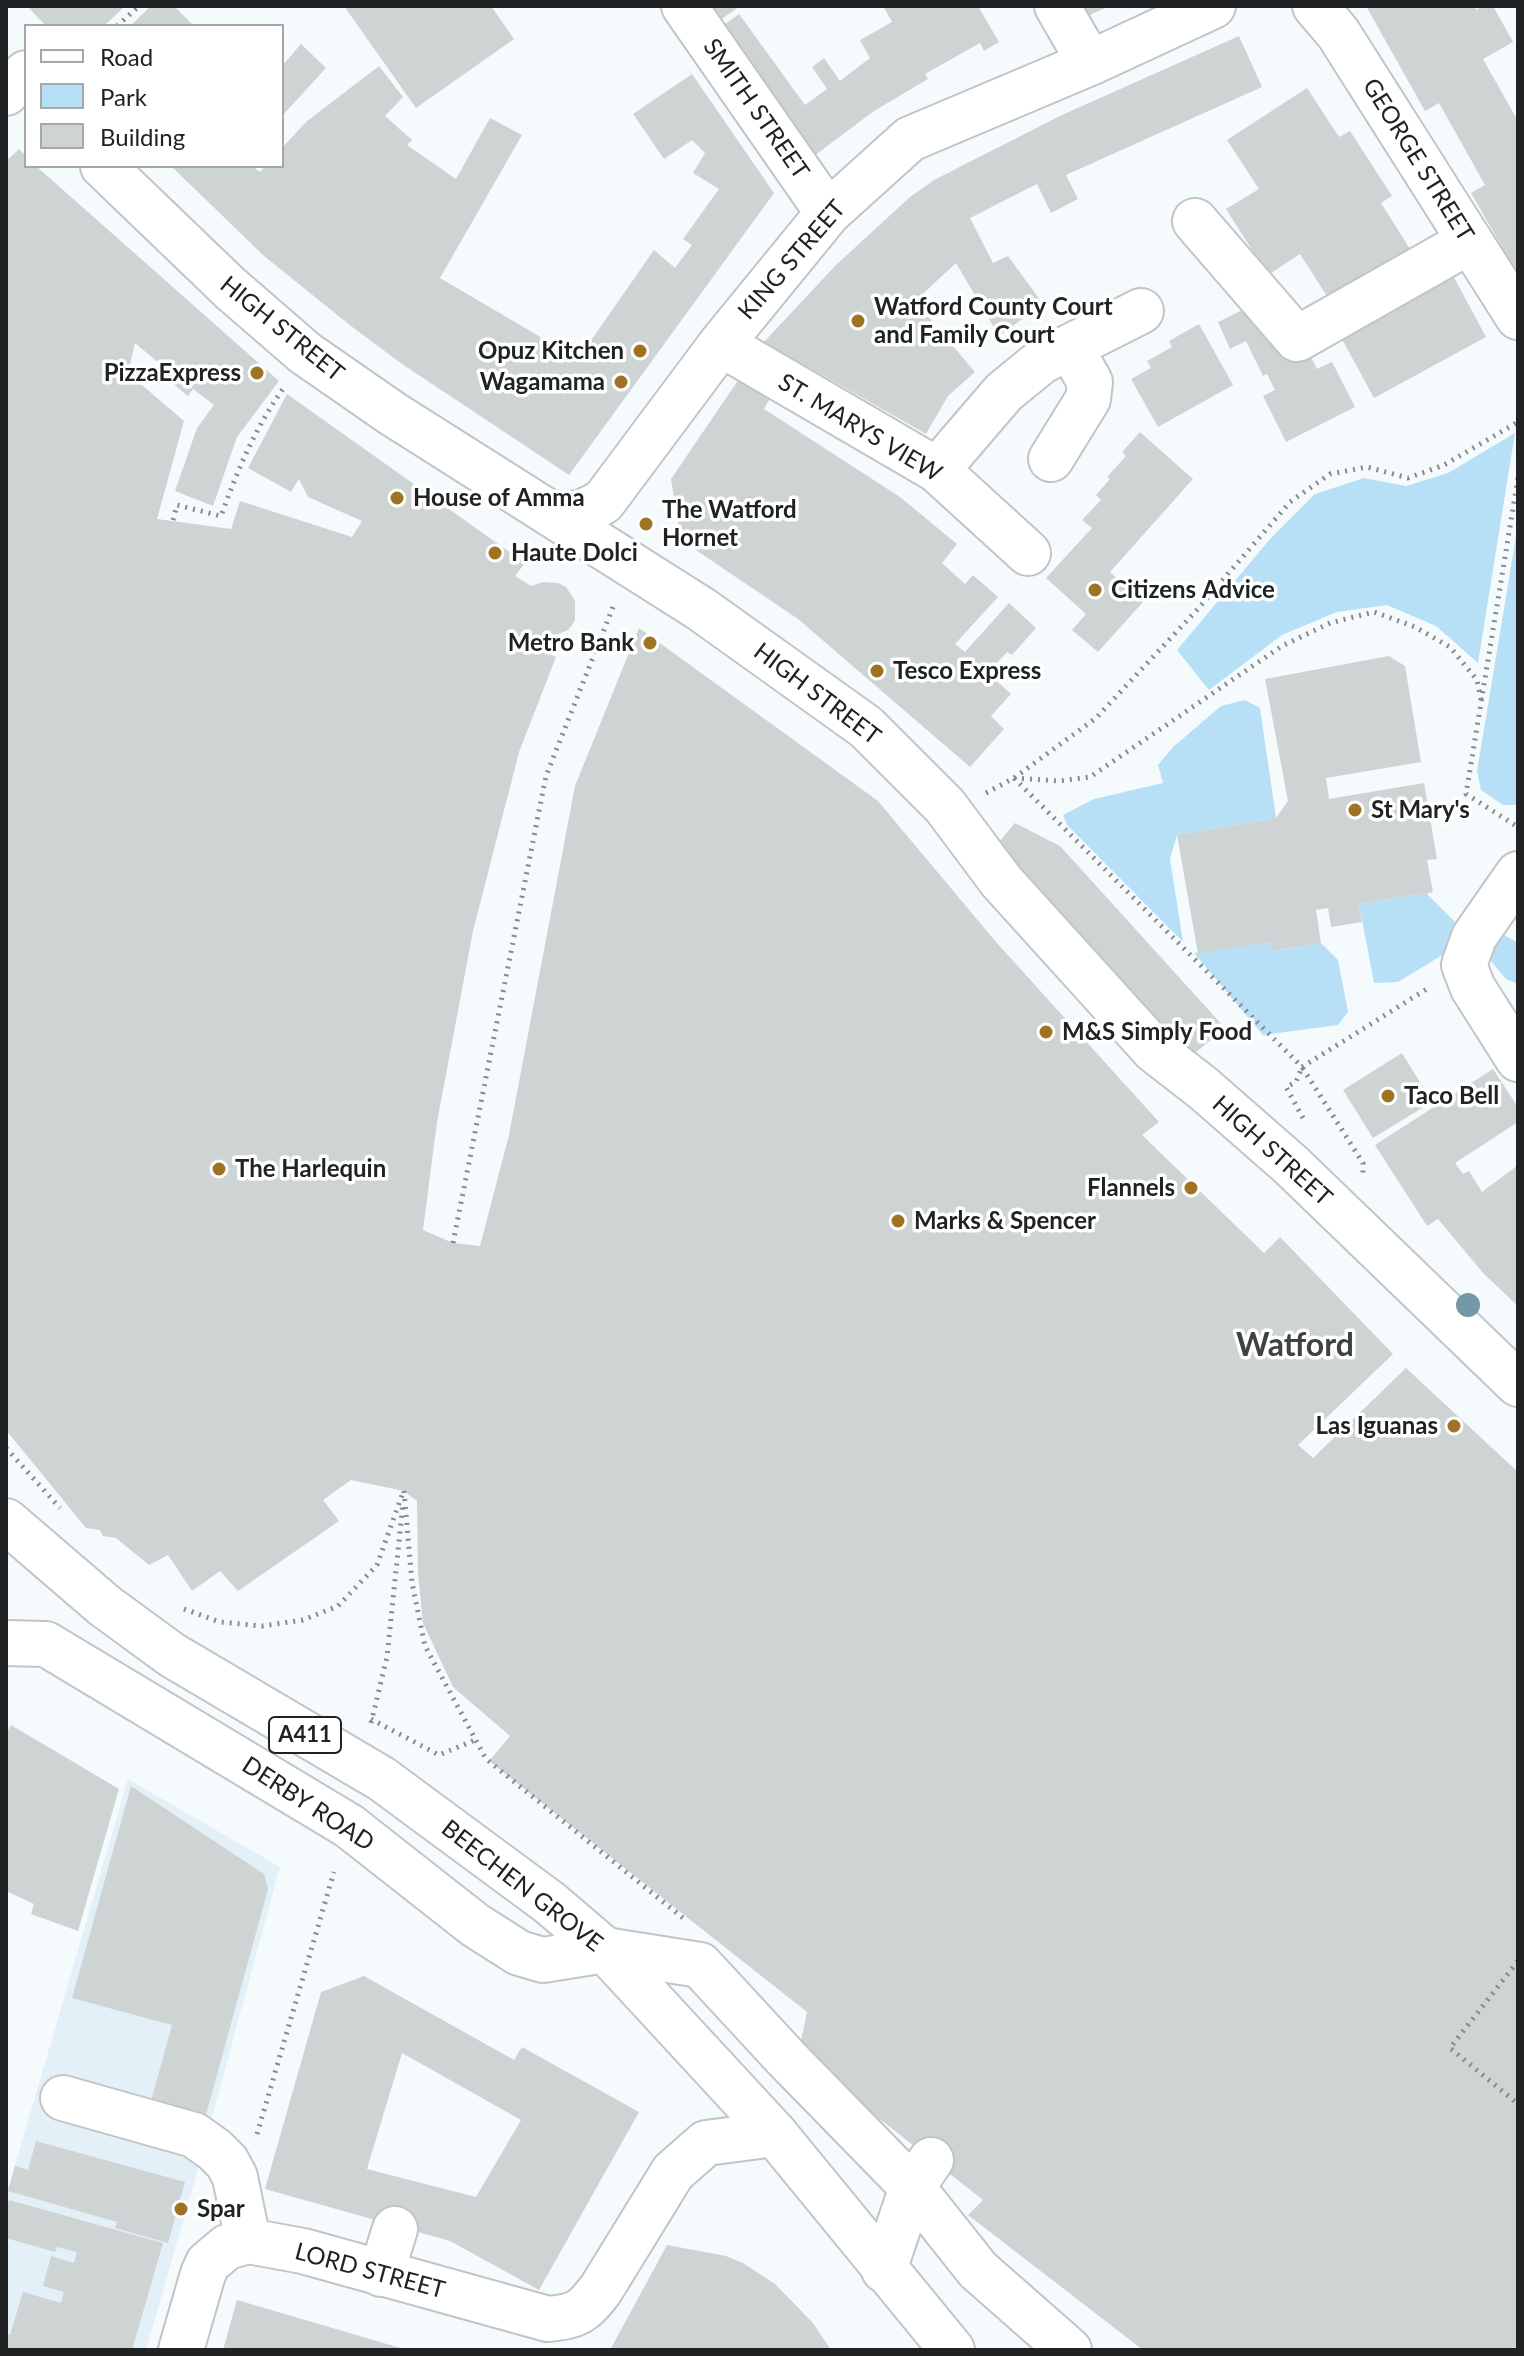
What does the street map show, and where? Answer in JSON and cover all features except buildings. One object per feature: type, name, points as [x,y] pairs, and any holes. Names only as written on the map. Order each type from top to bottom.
[{"type":"street","name":"SMITH STREET","points":[[684,6],[828,213]]},
{"type":"street","points":[[1057,6],[1090,63]]},
{"type":"street","name":"KING STREET","points":[[556,515],[581,513],[603,502],[721,344],[828,213],[910,139],[1090,63],[1213,6]]},
{"type":"street","name":"GEORGE STREET","points":[[1315,6],[1338,33],[1518,317]]},
{"type":"street","points":[[6,45],[24,63]]},
{"type":"street","points":[[6,93],[24,75]]},
{"type":"street","name":"HIGH STREET","points":[[105,168],[230,288],[305,353],[393,414],[701,609],[866,727],[953,817],[1001,881],[1154,1050],[1291,1165],[1512,1383]]},
{"type":"street","points":[[1195,221],[1297,339],[1470,241]]},
{"type":"street","points":[[937,470],[1004,392],[1042,361],[1141,311]]},
{"type":"street","name":"ST. MARYS VIEW","points":[[721,344],[937,470],[1028,553]]},
{"type":"street","points":[[1051,459],[1088,399],[1090,382],[1070,347]]},
{"type":"street","points":[[1518,874],[1474,937],[1469,977],[1518,1059]]},
{"type":"street","name":"BEECHEN GROVE","points":[[6,1521],[105,1606],[172,1655],[382,1779],[550,1903],[605,1950],[775,2134],[952,2350]]},
{"type":"street","name":"DERBY ROAD","points":[[6,1643],[46,1644],[322,1809],[349,1826],[475,1925],[519,1953],[543,1960],[605,1950]]},
{"type":"street","points":[[605,1950],[700,1965],[903,2157],[978,2270],[1069,2350]]},
{"type":"street","points":[[63,2098],[194,2135],[227,2162],[235,2177],[248,2241],[227,2247],[208,2263],[181,2350]]},
{"type":"street","points":[[549,2334],[588,2307],[673,2172],[706,2143],[775,2134]]},
{"type":"street","points":[[884,2270],[903,2157]]},
{"type":"street","points":[[381,2274],[395,2229]]},
{"type":"street","name":"LORD STREET","points":[[248,2241],[303,2251],[381,2274],[549,2334]]},
{"type":"path","points":[[119,24],[139,6]]},
{"type":"path","points":[[173,520],[177,505],[221,516],[242,458],[270,407],[288,382]]},
{"type":"path","points":[[953,817],[1014,778],[1096,718],[1196,611],[1290,502],[1330,474],[1367,467],[1408,478],[1444,465],[1518,422]]},
{"type":"path","points":[[1518,478],[1466,794],[1518,827]]},
{"type":"path","points":[[453,1243],[546,776],[613,607]]},
{"type":"path","points":[[1014,778],[1059,781],[1090,777],[1282,646],[1330,623],[1374,612],[1415,627],[1450,647],[1477,680],[1482,704]]},
{"type":"path","points":[[1014,778],[1302,1067],[1363,1163],[1362,1234]]},
{"type":"path","points":[[1274,1095],[1296,1082],[1302,1067],[1469,977]]},
{"type":"path","points":[[1286,1087],[1298,1109]]},
{"type":"path","points":[[6,1448],[65,1514]]},
{"type":"path","points":[[183,1609],[220,1622],[262,1626],[303,1620],[338,1606],[377,1565],[404,1491]]},
{"type":"path","points":[[404,1491],[387,1657],[371,1721],[439,1755],[475,1740]]},
{"type":"path","points":[[404,1491],[412,1583],[425,1646],[486,1759],[689,1923]]},
{"type":"path","points":[[256,2139],[334,1872]]},
{"type":"path","points":[[1518,1961],[1450,2048],[1518,2104]]},
{"type":"shaded area","points":[[128,1779],[280,1867],[146,2350],[6,2350],[6,2196]]},
{"type":"green space","points":[[1515,433],[1478,663],[1436,626],[1387,605],[1337,612],[1282,635],[1209,690],[1177,650],[1270,539],[1315,494],[1364,478],[1406,486],[1448,473]]},
{"type":"green space","points":[[1518,524],[1518,805],[1503,805],[1481,790],[1477,771]]},
{"type":"green space","points":[[1245,700],[1260,708],[1276,818],[1177,835],[1170,859],[1183,942],[1067,825],[1063,815],[1094,799],[1163,783],[1158,765],[1173,747],[1221,706]]},
{"type":"green space","points":[[1433,892],[1427,894],[1461,928],[1444,954],[1398,982],[1374,983],[1359,904]]},
{"type":"green space","points":[[1501,933],[1518,943],[1518,984],[1506,979],[1490,960]]},
{"type":"green space","points":[[1270,942],[1272,951],[1321,943],[1338,960],[1348,1012],[1338,1025],[1263,1035],[1194,953]]},
{"type":"place","name":"Watford County Court and Family Court","points":[[858,321]]},
{"type":"place","name":"Opuz Kitchen","points":[[640,351]]},
{"type":"place","name":"PizzaExpress","points":[[257,373]]},
{"type":"place","name":"Wagamama","points":[[621,382]]},
{"type":"place","name":"House of Amma","points":[[397,498]]},
{"type":"place","name":"The Watford Hornet","points":[[646,524]]},
{"type":"place","name":"Haute Dolci","points":[[495,553]]},
{"type":"place","name":"Citizens Advice","points":[[1095,590]]},
{"type":"place","name":"Metro Bank","points":[[650,643]]},
{"type":"place","name":"Tesco Express","points":[[877,671]]},
{"type":"place","name":"St Mary's","points":[[1355,810]]},
{"type":"place","name":"M&S Simply Food","points":[[1046,1032]]},
{"type":"place","name":"Taco Bell","points":[[1388,1096]]},
{"type":"place","name":"The Harlequin","points":[[219,1169]]},
{"type":"place","name":"Flannels","points":[[1191,1188]]},
{"type":"place","name":"Marks & Spencer","points":[[898,1221]]},
{"type":"place","name":"Las Iguanas","points":[[1454,1426]]},
{"type":"place","name":"Spar","points":[[181,2209]]},
{"type":"district","name":"Watford","points":[[1295,1346]]}]
